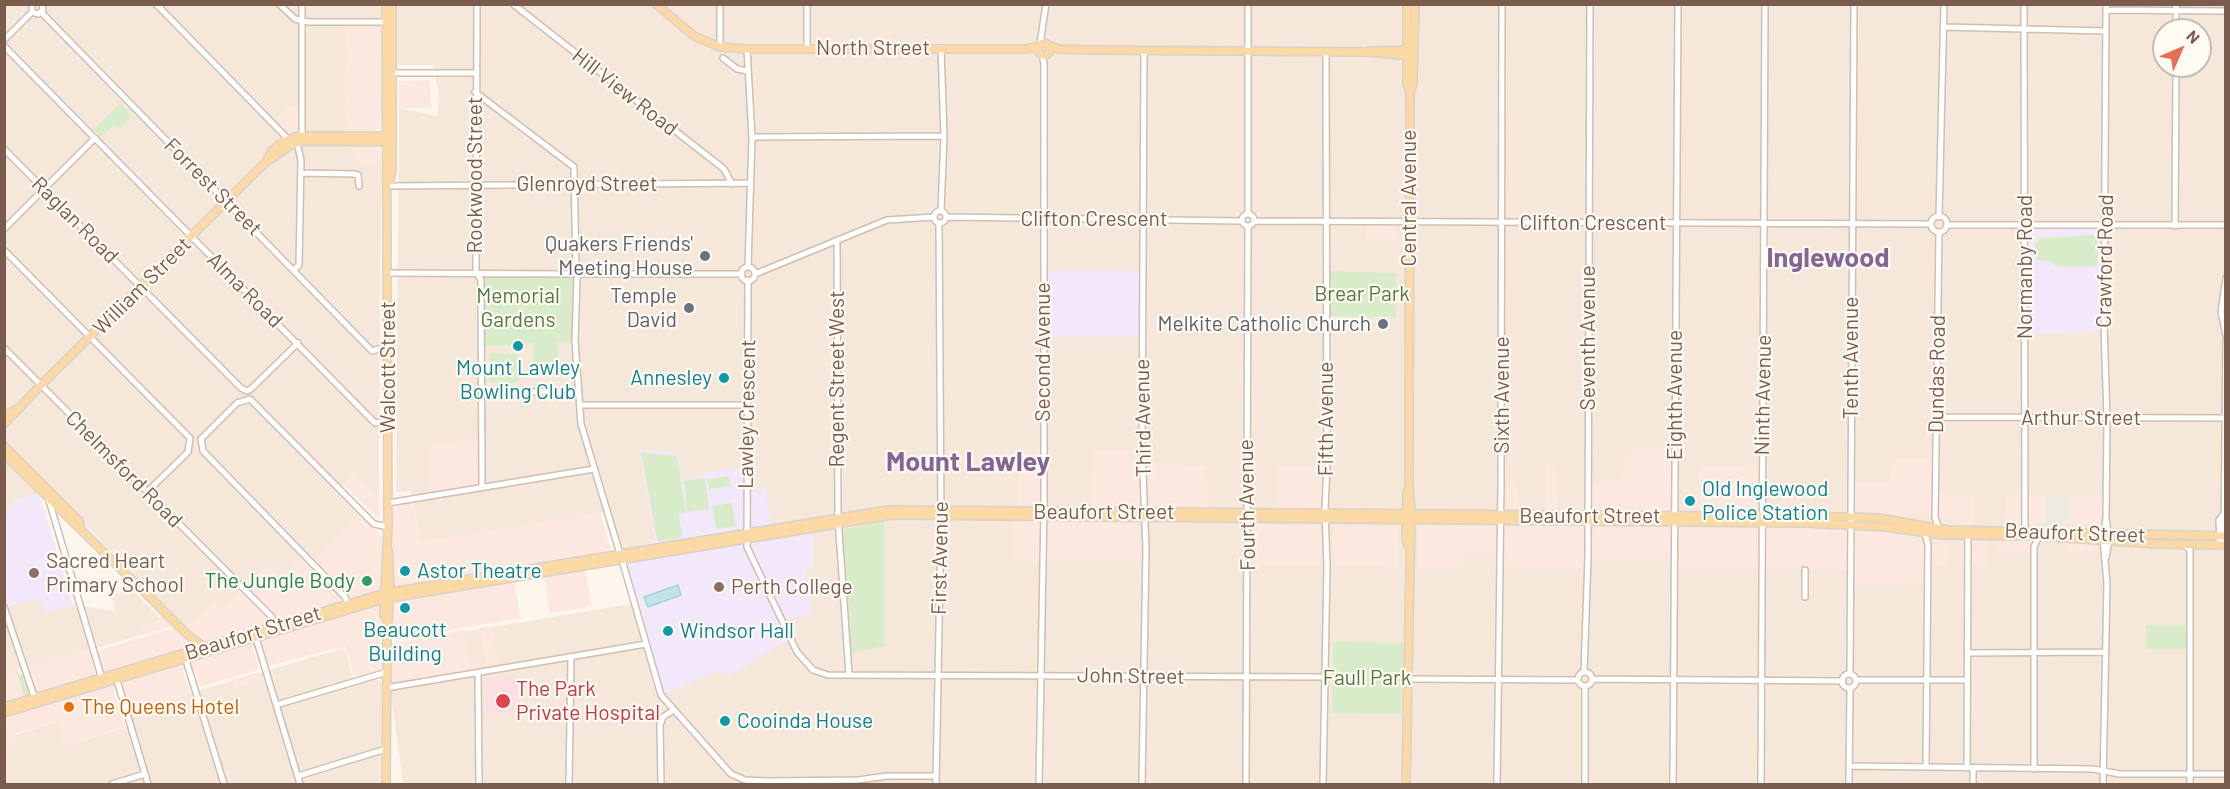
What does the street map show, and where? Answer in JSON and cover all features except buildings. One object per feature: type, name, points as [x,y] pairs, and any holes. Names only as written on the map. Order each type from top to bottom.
[{"type":"main road","name":"Walcott Street","points":[[386,4],[389,73]]},
{"type":"main road","name":"Walcott Street","points":[[386,784],[387,621],[384,615],[390,557],[387,548],[387,421],[388,186],[392,169],[389,139],[389,73],[392,4]]},
{"type":"main road","name":"North Street","points":[[656,4],[694,36],[720,47],[747,50],[941,48],[1410,52]]},
{"type":"main road","name":"Central Avenue","points":[[1406,784],[1410,93],[1407,4]]},
{"type":"main road","name":"Central Avenue","points":[[1410,52],[1415,4]]},
{"type":"main road","name":"William Street","points":[[266,162],[271,152],[288,140],[302,136],[389,139]]},
{"type":"main road","points":[[297,142],[389,139]]},
{"type":"main road","name":"William Street","points":[[4,424],[40,385],[266,162],[297,142]]},
{"type":"main road","name":"William Street","points":[[4,416],[17,409]]},
{"type":"main road","points":[[4,446],[80,526]]},
{"type":"main road","points":[[4,454],[62,512],[80,526],[189,636],[204,647]]},
{"type":"main road","name":"Beaufort Street","points":[[621,557],[746,540],[888,510],[1044,515],[1851,521],[1937,532],[2106,536],[2183,544],[2223,544]]},
{"type":"main road","name":"Beaufort Street","points":[[1937,532],[1958,536],[1968,533]]},
{"type":"main road","name":"Beaufort Street","points":[[2027,533],[2039,536],[2223,536]]},
{"type":"main road","name":"Beaufort Street","points":[[4,713],[35,701],[194,653],[256,638],[275,629],[348,604],[621,557],[746,540]]},
{"type":"main road","name":"Beaufort Street","points":[[194,653],[204,647],[387,596]]},
{"type":"main road","points":[[189,636],[194,653]]},
{"type":"main road","name":"Beaufort Street","points":[[4,707],[35,701]]},
{"type":"street","points":[[4,40],[32,12],[32,4]]},
{"type":"street","points":[[32,12],[41,12],[42,4]]},
{"type":"street","points":[[156,4],[288,140]]},
{"type":"street","points":[[279,4],[295,19],[302,21],[386,22]]},
{"type":"street","points":[[302,4],[302,136]]},
{"type":"street","name":"Rookwood Street","points":[[477,4],[475,185],[476,272],[481,280],[482,488]]},
{"type":"street","name":"Hill View Road","points":[[513,4],[724,169],[732,184]]},
{"type":"street","points":[[720,4],[720,47]]},
{"type":"street","points":[[807,4],[807,48]]},
{"type":"street","name":"Second Avenue","points":[[1039,784],[1044,515],[1043,218],[1046,4]]},
{"type":"street","points":[[1248,4],[1248,214],[1242,220],[1248,226],[1254,221],[1248,214]]},
{"type":"street","name":"Sixth Avenue","points":[[1497,784],[1503,223],[1502,4]]},
{"type":"street","name":"Seventh Avenue","points":[[1584,672],[1588,519],[1590,4]]},
{"type":"street","name":"Eighth Avenue","points":[[1673,784],[1678,4]]},
{"type":"street","name":"Ninth Avenue","points":[[1761,784],[1765,4]]},
{"type":"street","name":"Tenth Avenue","points":[[1850,674],[1854,4]]},
{"type":"street","points":[[1939,217],[1944,4]]},
{"type":"street","name":"Normanby Road","points":[[2024,4],[2027,533]]},
{"type":"street","points":[[2106,7],[2226,11]]},
{"type":"street","name":"Crawford Road","points":[[2103,784],[2107,418],[2104,325],[2106,7]]},
{"type":"street","name":"Forrest Street","points":[[41,12],[295,269],[372,351],[388,346]]},
{"type":"street","points":[[1944,27],[2105,31]]},
{"type":"street","name":"Alma Road","points":[[4,46],[375,423],[387,421]]},
{"type":"street","points":[[934,217],[939,224],[944,223],[946,217],[941,211],[944,136],[941,48]]},
{"type":"street","points":[[747,50],[752,137],[748,267],[755,274]]},
{"type":"street","name":"Third Avenue","points":[[1142,784],[1145,516],[1142,450],[1144,51]]},
{"type":"street","name":"Fifth Avenue","points":[[1323,784],[1327,466],[1326,52]]},
{"type":"street","points":[[723,58],[737,69],[747,71]]},
{"type":"street","points":[[389,73],[475,73]]},
{"type":"street","points":[[2175,226],[2176,78]]},
{"type":"street","points":[[475,92],[574,167],[577,274],[575,341],[582,424],[658,688],[672,711],[732,774],[745,780],[858,780],[887,776],[936,776]]},
{"type":"street","points":[[752,137],[944,136]]},
{"type":"street","points":[[4,228],[95,138]]},
{"type":"street","points":[[295,269],[299,265],[301,173],[297,142]]},
{"type":"street","name":"Raglan Road","points":[[4,149],[241,388],[247,391],[298,344]]},
{"type":"street","points":[[301,173],[354,174],[358,175],[359,186]]},
{"type":"street","name":"Glenroyd Street","points":[[388,186],[750,183]]},
{"type":"street","points":[[388,273],[742,274],[748,280],[755,274],[887,220],[934,217],[941,211]]},
{"type":"street","name":"Clifton Crescent","points":[[946,217],[1242,220]]},
{"type":"street","points":[[1947,225],[1945,219],[1939,217],[1931,224],[1935,231],[1939,232],[1947,225],[2226,225]]},
{"type":"street","name":"Clifton Crescent","points":[[1254,221],[1931,224]]},
{"type":"street","name":"First Avenue","points":[[936,784],[941,512],[939,224]]},
{"type":"street","name":"Fourth Avenue","points":[[1246,784],[1248,226]]},
{"type":"street","name":"Dundas Road","points":[[1937,532],[1935,517],[1939,232]]},
{"type":"street","name":"Regent Street West","points":[[837,240],[838,521],[849,674]]},
{"type":"street","points":[[4,250],[188,436],[191,443],[188,452],[147,492]]},
{"type":"street","points":[[742,274],[742,270],[748,267]]},
{"type":"street","points":[[2226,278],[2221,312],[2226,335]]},
{"type":"street","name":"Lawley Crescent","points":[[748,280],[746,540],[799,655],[807,665],[821,674],[938,675]]},
{"type":"street","points":[[2223,544],[2219,520],[2223,515],[2226,340]]},
{"type":"street","name":"Chelmsford Road","points":[[4,348],[269,615],[275,629]]},
{"type":"street","points":[[482,392],[579,392]]},
{"type":"street","points":[[348,604],[345,597],[203,451],[200,443],[237,403],[246,399],[254,402],[374,524],[388,527]]},
{"type":"street","points":[[580,405],[746,405]]},
{"type":"street","name":"Arthur Street","points":[[1937,417],[2224,418]]},
{"type":"street","points":[[388,503],[594,469]]},
{"type":"street","points":[[48,497],[51,514],[102,681]]},
{"type":"street","points":[[51,514],[62,512]]},
{"type":"street","points":[[1926,766],[1928,544],[1925,531],[1935,517]]},
{"type":"street","points":[[1928,544],[1937,532]]},
{"type":"street","points":[[1968,533],[1967,680],[1970,768],[1973,784]]},
{"type":"street","points":[[2027,533],[2034,547]]},
{"type":"street","points":[[1958,536],[1967,550]]},
{"type":"street","points":[[2034,769],[2034,547],[2039,536]]},
{"type":"street","points":[[2183,544],[2190,550],[2190,784]]},
{"type":"street","points":[[1805,570],[1805,597]]},
{"type":"street","points":[[4,607],[35,701]]},
{"type":"street","points":[[256,638],[300,784]]},
{"type":"street","points":[[386,688],[646,644]]},
{"type":"street","points":[[1967,653],[2106,652]]},
{"type":"street","points":[[185,656],[224,784]]},
{"type":"street","points":[[569,784],[571,658]]},
{"type":"street","points":[[276,705],[387,672]]},
{"type":"street","points":[[1578,680],[1584,672],[1590,674],[1592,679]]},
{"type":"street","points":[[478,673],[479,784]]},
{"type":"street","points":[[1843,681],[1845,676],[1850,674],[1856,681],[1967,680]]},
{"type":"street","name":"John Street","points":[[938,675],[1324,677]]},
{"type":"street","points":[[116,677],[148,784]]},
{"type":"street","points":[[1408,679],[1578,680],[1585,686]]},
{"type":"street","points":[[1585,784],[1585,686],[1592,679],[1843,681],[1850,688]]},
{"type":"street","points":[[1849,784],[1850,688],[1856,681]]},
{"type":"street","points":[[661,784],[660,725],[663,717],[672,711]]},
{"type":"street","points":[[298,776],[386,749]]},
{"type":"street","points":[[1849,766],[2104,771],[2120,774],[2226,774]]},
{"type":"street","points":[[112,784],[145,774]]},
{"type":"shaded area","points":[[4,5],[381,5],[381,29],[346,29],[345,132],[353,146],[353,164],[381,164],[379,496],[354,474],[337,490],[360,515],[315,561],[308,554],[302,557],[281,578],[266,567],[222,608],[214,600],[187,628],[5,443]]},
{"type":"shaded area","points":[[397,5],[2225,5],[2225,784],[403,784],[391,694],[392,644],[636,603],[610,511],[421,542],[411,491],[396,492],[399,108],[437,116],[439,94],[433,65],[400,65],[396,62]]},
{"type":"shaded area","points":[[346,29],[381,29],[381,125],[374,131],[345,132]]},
{"type":"shaded area","points":[[430,80],[431,108],[399,108],[398,81]]},
{"type":"shaded area","points":[[291,105],[302,105],[303,131],[285,135],[273,122]]},
{"type":"shaded area","points":[[353,146],[376,146],[380,150],[381,164],[353,164]]},
{"type":"shaded area","points":[[1365,222],[1396,222],[1396,240],[1365,240]]},
{"type":"shaded area","points":[[2026,225],[2106,225],[2104,332],[2025,334]]},
{"type":"shaded area","points":[[1043,270],[1143,271],[1143,337],[1043,337]]},
{"type":"shaded area","points":[[482,443],[482,487],[431,496],[431,444]]},
{"type":"shaded area","name":"Perth College","points":[[639,449],[678,453],[682,479],[703,477],[703,472],[745,468],[746,489],[765,487],[774,541],[813,534],[813,569],[805,570],[812,615],[782,620],[790,638],[727,678],[720,670],[662,695],[623,562],[658,556]]},
{"type":"shaded area","points":[[1142,450],[1143,464],[1207,466],[1208,507],[1150,505],[1144,468],[1141,503],[1091,508],[1093,451]]},
{"type":"shaded area","points":[[1637,451],[1675,451],[1675,512],[1588,512],[1587,484],[1623,483],[1624,455]]},
{"type":"shaded area","points":[[1892,458],[1936,459],[1935,493],[1974,493],[1974,524],[1941,524],[1931,514],[1851,513],[1851,482],[1891,482]]},
{"type":"shaded area","points":[[4,460],[37,493],[10,502],[11,511],[5,514]]},
{"type":"shaded area","points":[[1018,465],[1044,465],[1044,507],[1018,507]]},
{"type":"shaded area","points":[[1546,465],[1556,465],[1557,511],[1546,511]]},
{"type":"shaded area","points":[[1762,465],[1764,512],[1698,513],[1699,466]]},
{"type":"shaded area","points":[[1279,466],[1327,466],[1325,509],[1279,509]]},
{"type":"shaded area","points":[[354,473],[379,496],[379,519],[343,484]]},
{"type":"shaded area","points":[[1501,483],[1517,483],[1518,511],[1500,512]]},
{"type":"shaded area","name":"Sacred Heart Primary School","points":[[37,493],[40,496],[73,605],[45,613],[39,597],[5,608],[4,514],[11,511],[10,502]]},
{"type":"shaded area","points":[[2005,494],[2019,494],[2019,522],[2016,525],[2006,524]]},
{"type":"shaded area","points":[[2029,495],[2045,495],[2045,524],[2030,524]]},
{"type":"shaded area","points":[[2045,495],[2070,495],[2069,525],[2045,524]]},
{"type":"shaded area","points":[[2070,495],[2101,495],[2101,522],[2096,525],[2070,525]]},
{"type":"shaded area","points":[[412,501],[421,542],[600,512],[611,550],[562,561],[396,589],[392,585],[392,512],[397,505]]},
{"type":"shaded area","points":[[360,515],[382,536],[382,588],[381,591],[352,600],[315,561]]},
{"type":"shaded area","points":[[1014,521],[1139,525],[1139,563],[1014,563]]},
{"type":"shaded area","points":[[1254,525],[1320,525],[1322,545],[1319,566],[1254,565]]},
{"type":"shaded area","points":[[1423,525],[1879,529],[1931,541],[1948,539],[1949,566],[1929,567],[1928,583],[1850,584],[1850,570],[1674,569],[1673,557],[1588,557],[1586,568],[1500,567],[1500,554],[1464,554],[1464,567],[1419,568],[1419,530]]},
{"type":"shaded area","points":[[1397,526],[1398,567],[1335,566],[1333,531],[1338,527]]},
{"type":"shaded area","points":[[1986,540],[1986,565],[1967,565],[1963,541]]},
{"type":"shaded area","points":[[1998,541],[2036,541],[2034,554],[1998,555]]},
{"type":"shaded area","points":[[2068,542],[2094,543],[2097,554],[2067,553]]},
{"type":"shaded area","points":[[302,557],[341,596],[342,602],[279,622],[246,587],[266,567],[281,578]]},
{"type":"shaded area","points":[[585,568],[592,606],[550,613],[544,575]]},
{"type":"shaded area","points":[[514,580],[520,618],[395,639],[392,636],[395,600]]},
{"type":"shaded area","points":[[131,589],[159,617],[164,618],[143,626],[145,634],[5,674],[4,607],[39,597],[45,613],[73,605],[115,611],[111,595]]},
{"type":"shaded area","points":[[239,591],[267,617],[267,625],[202,643],[187,628],[214,600],[222,608]]},
{"type":"shaded area","points":[[377,603],[382,607],[379,670],[354,677],[345,646],[268,666],[261,639]]},
{"type":"shaded area","points":[[164,618],[171,625],[169,627],[145,634],[142,626]]},
{"type":"shaded area","points":[[492,626],[498,662],[486,664],[480,628]]},
{"type":"shaded area","points":[[174,628],[188,643],[187,649],[104,675],[97,651]]},
{"type":"shaded area","points":[[463,630],[471,672],[392,682],[392,644]]},
{"type":"shaded area","points":[[252,642],[257,647],[253,648],[259,669],[200,687],[195,670],[191,670],[191,660]]},
{"type":"shaded area","points":[[89,648],[96,677],[36,695],[27,667]]},
{"type":"shaded area","points":[[344,648],[355,685],[377,679],[382,683],[380,784],[5,784],[4,746],[15,735],[58,721],[65,746],[134,725],[130,711]]},
{"type":"shaded area","points":[[181,663],[186,667],[183,671],[190,693],[130,711],[121,687],[123,680]]},
{"type":"shaded area","points":[[18,670],[20,675],[24,674],[32,697],[5,705],[5,674]]},
{"type":"shaded area","points":[[259,672],[261,681],[235,688],[233,680]]},
{"type":"shaded area","name":"The Park Private Hospital","points":[[515,675],[521,710],[486,716],[486,679]]},
{"type":"shaded area","points":[[111,683],[116,686],[113,690],[125,727],[65,746],[57,721],[15,734],[17,742],[5,746],[5,715]]},
{"type":"green space","points":[[120,103],[132,116],[119,129],[114,125],[101,137],[94,129]]},
{"type":"green space","points":[[2093,235],[2097,239],[2098,259],[2097,265],[2093,267],[2055,266],[2051,261],[2036,260],[2035,245],[2040,238]]},
{"type":"green space","name":"Brear Park","points":[[1327,271],[1396,273],[1396,317],[1327,316]]},
{"type":"green space","name":"Memorial Gardens","points":[[479,272],[576,274],[575,341],[555,342],[558,343],[558,371],[533,371],[533,343],[481,347]]},
{"type":"green space","points":[[489,353],[519,354],[519,383],[489,382]]},
{"type":"green space","points":[[641,452],[677,456],[686,513],[679,514],[682,536],[680,538],[659,542],[657,540]]},
{"type":"green space","points":[[729,476],[731,486],[709,489],[707,479]]},
{"type":"green space","points":[[705,478],[709,509],[687,512],[684,481]]},
{"type":"green space","points":[[732,503],[736,526],[716,529],[712,506]]},
{"type":"green space","points":[[884,521],[884,646],[846,654],[840,530]]},
{"type":"green space","points":[[2146,625],[2190,625],[2190,649],[2146,649]]},
{"type":"green space","name":"Faull Park","points":[[1333,642],[1403,643],[1402,714],[1332,713]]},
{"type":"green space","points":[[16,670],[20,675],[24,674],[32,695],[24,696]]},
{"type":"water","points":[[678,585],[681,595],[648,607],[644,597]]},
{"type":"place","name":"Quakers Friends' Meeting House","points":[[705,256]]},
{"type":"place","name":"Temple David","points":[[689,308]]},
{"type":"place","name":"Melkite Catholic Church","points":[[1383,324]]},
{"type":"place","name":"Mount Lawley Bowling Club","points":[[518,346]]},
{"type":"place","name":"Annesley","points":[[724,378]]},
{"type":"place","name":"Old Inglewood Police Station","points":[[1690,501]]},
{"type":"place","name":"Astor Theatre","points":[[405,571]]},
{"type":"place","name":"Sacred Heart Primary School","points":[[34,573]]},
{"type":"place","name":"The Jungle Body","points":[[367,581]]},
{"type":"place","name":"Perth College","points":[[719,587]]},
{"type":"place","name":"Beaucott Building","points":[[405,608]]},
{"type":"place","name":"Windsor Hall","points":[[668,631]]},
{"type":"place","name":"The Park Private Hospital","points":[[503,701]]},
{"type":"place","name":"The Queens Hotel","points":[[69,707]]},
{"type":"place","name":"Cooinda House","points":[[725,721]]},
{"type":"district","name":"Inglewood","points":[[1828,258]]},
{"type":"district","name":"Mount Lawley","points":[[968,462]]}]
